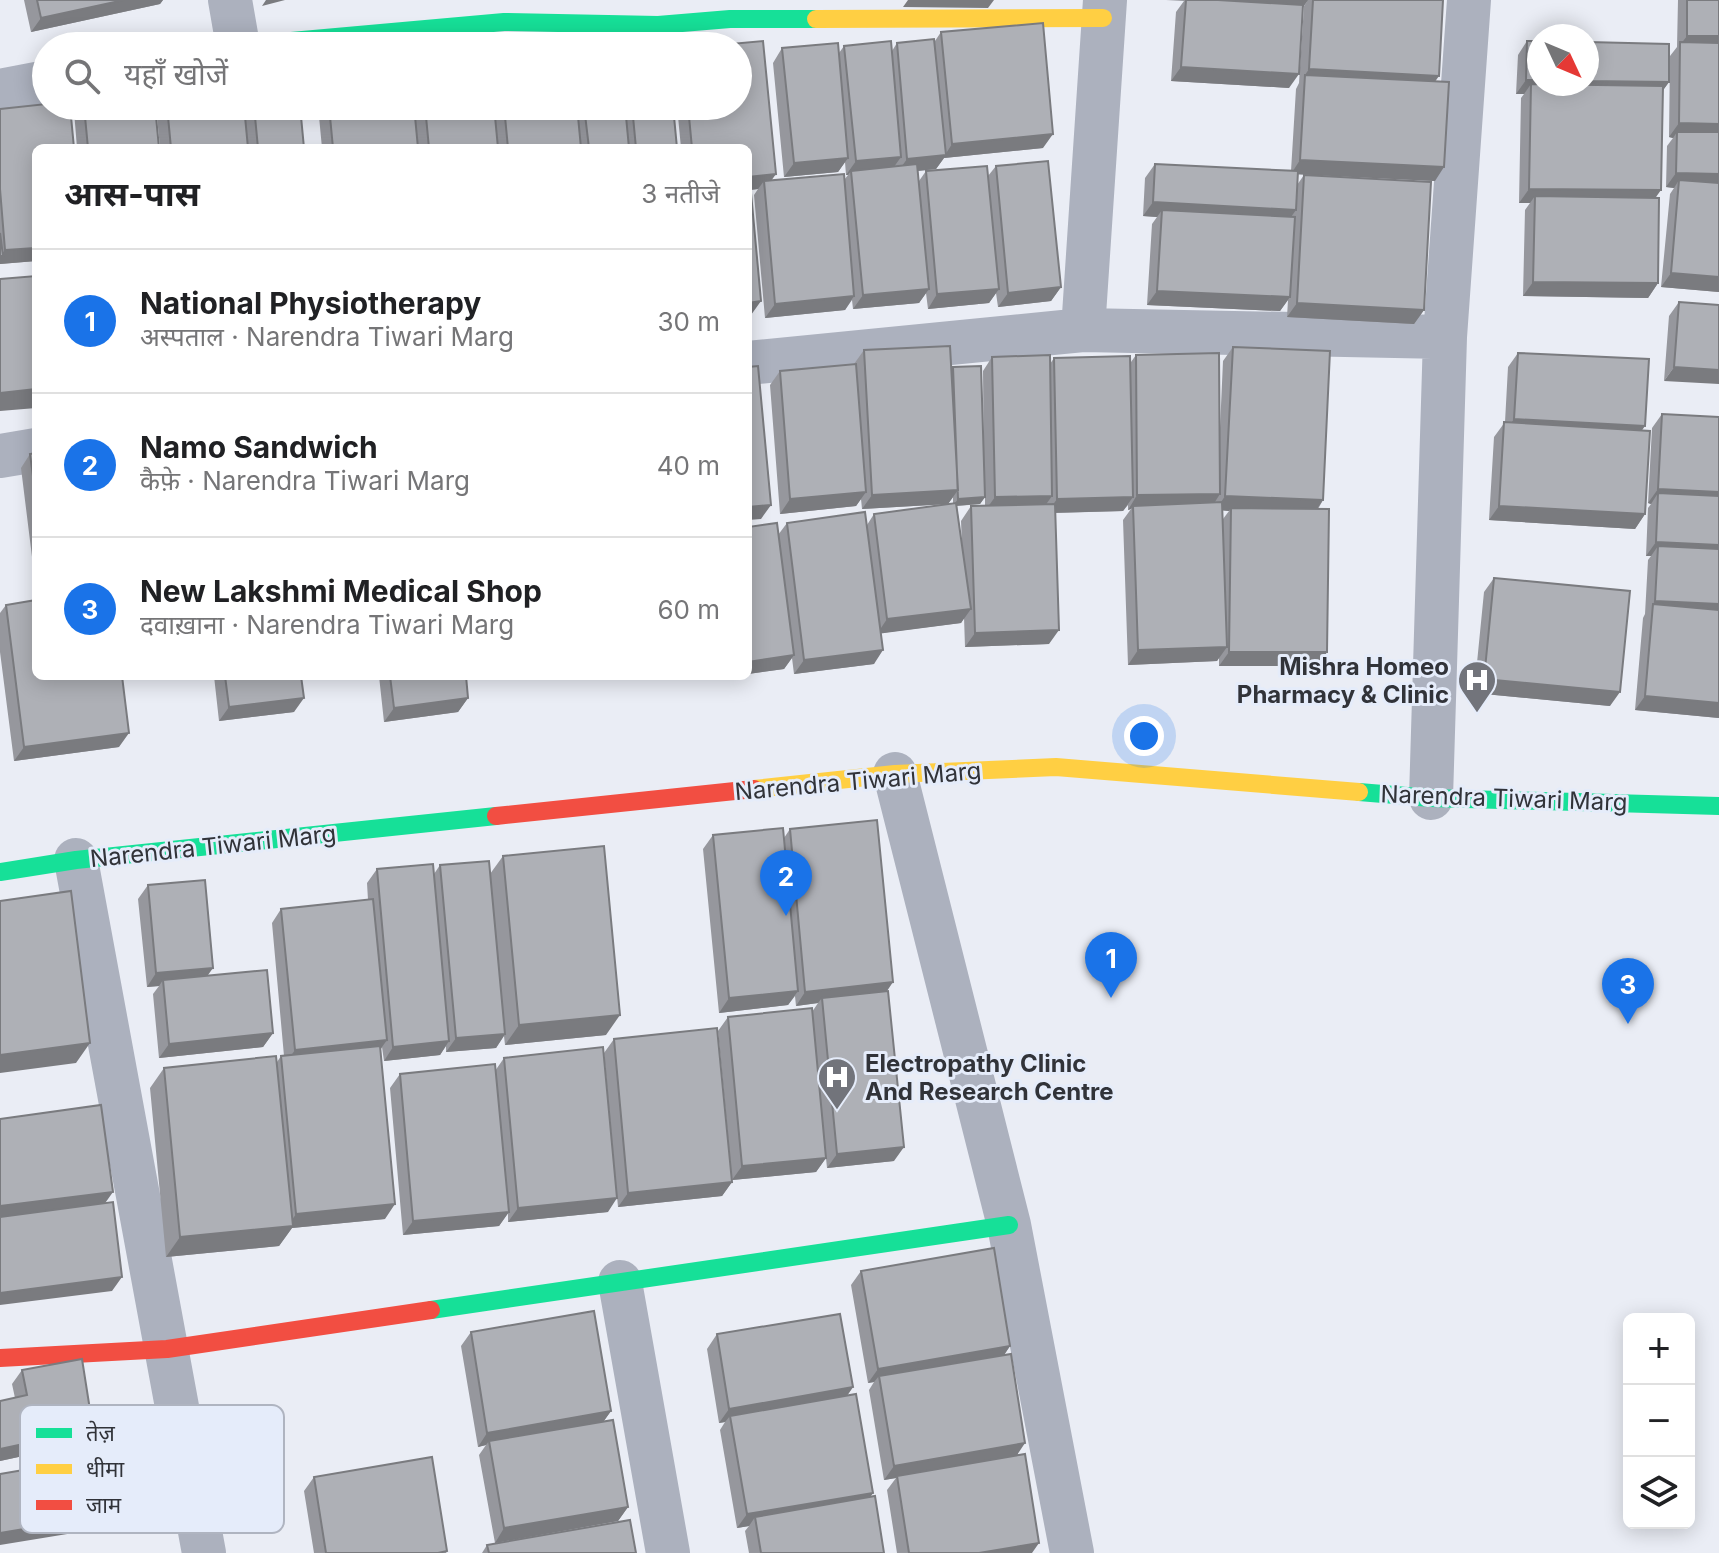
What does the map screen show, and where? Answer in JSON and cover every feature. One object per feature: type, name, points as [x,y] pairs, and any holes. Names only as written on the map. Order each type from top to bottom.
[{"type":"street","points":[[230,0],[235,32]]},
{"type":"street","points":[[1431,798],[1445,337],[1469,0]]},
{"type":"street","points":[[343,32],[501,11],[658,25],[730,9],[1104,9],[1083,330]]},
{"type":"street","points":[[0,91],[32,85]]},
{"type":"street","points":[[752,363],[1083,330],[1445,337]]},
{"type":"street","points":[[0,456],[32,451]]},
{"type":"street","name":"Narendra Tiwari Marg","points":[[0,872],[76,860],[895,774],[1056,767],[1431,798],[1719,806]]},
{"type":"street","points":[[895,774],[1009,1225],[1072,1553]]},
{"type":"street","points":[[76,860],[177,1405]]},
{"type":"street","points":[[0,1358],[167,1349],[1009,1225]]},
{"type":"street","points":[[620,1282],[668,1553]]},
{"type":"street","points":[[200,1533],[204,1553]]},
{"type":"building","points":[[37,0],[124,0],[41,18]]},
{"type":"building","points":[[1186,0],[1303,5],[1299,74],[1181,67]]},
{"type":"building","points":[[1313,0],[1443,0],[1439,76],[1309,69]]},
{"type":"building","points":[[1687,0],[1719,0],[1719,36],[1687,36]]},
{"type":"building","points":[[1043,23],[1053,134],[952,144],[941,32]]},
{"type":"building","points":[[934,39],[946,155],[907,159],[897,43]]},
{"type":"building","points":[[763,41],[776,174],[752,177],[752,144],[692,144],[689,120],[752,120],[752,42]]},
{"type":"building","points":[[891,41],[901,157],[856,161],[844,46]]},
{"type":"building","points":[[1599,42],[1669,44],[1669,82],[1599,81]]},
{"type":"building","points":[[1680,42],[1719,43],[1719,124],[1679,123]]},
{"type":"building","points":[[838,43],[848,158],[794,163],[782,48]]},
{"type":"building","points":[[1305,75],[1449,82],[1444,167],[1300,160]]},
{"type":"building","points":[[1599,85],[1663,86],[1661,190],[1529,189],[1531,96],[1599,96]]},
{"type":"building","points":[[32,106],[32,120],[71,120],[74,144],[32,144],[32,248],[5,250],[0,189],[0,109]]},
{"type":"building","points":[[85,120],[156,120],[159,144],[88,144]]},
{"type":"building","points":[[168,120],[245,120],[248,144],[171,144]]},
{"type":"building","points":[[255,120],[301,120],[304,144],[258,144]]},
{"type":"building","points":[[330,120],[415,120],[418,144],[333,144]]},
{"type":"building","points":[[426,120],[495,120],[498,144],[429,144]]},
{"type":"building","points":[[505,120],[578,120],[581,144],[508,144]]},
{"type":"building","points":[[586,120],[626,120],[629,144],[589,144]]},
{"type":"building","points":[[633,120],[674,120],[677,144],[636,144]]},
{"type":"building","points":[[1677,132],[1719,132],[1719,174],[1676,173]]},
{"type":"building","points":[[1048,161],[1061,287],[1008,293],[996,166]]},
{"type":"building","points":[[917,164],[929,289],[863,295],[851,171]]},
{"type":"building","points":[[1155,164],[1298,171],[1296,210],[1153,202]]},
{"type":"building","points":[[987,166],[999,289],[937,294],[926,171]]},
{"type":"building","points":[[844,174],[854,296],[775,304],[764,181]]},
{"type":"building","points":[[1304,175],[1431,182],[1424,310],[1297,303]]},
{"type":"building","points":[[1679,180],[1719,183],[1719,277],[1671,273]]},
{"type":"building","points":[[1535,196],[1659,198],[1658,283],[1533,282]]},
{"type":"building","points":[[752,204],[761,301],[752,302]]},
{"type":"building","points":[[1162,210],[1295,217],[1290,297],[1157,291]]},
{"type":"building","points":[[32,276],[32,389],[0,393],[0,279]]},
{"type":"building","points":[[1679,302],[1719,305],[1719,370],[1674,367]]},
{"type":"building","points":[[950,346],[958,490],[872,495],[864,350]]},
{"type":"building","points":[[1233,347],[1330,351],[1323,500],[1225,496]]},
{"type":"building","points":[[1219,353],[1220,494],[1137,495],[1136,355]]},
{"type":"building","points":[[1518,353],[1649,359],[1645,426],[1514,419]]},
{"type":"building","points":[[1050,355],[1052,496],[995,497],[992,357]]},
{"type":"building","points":[[1130,356],[1133,497],[1057,499],[1054,358]]},
{"type":"building","points":[[856,364],[866,492],[790,499],[780,371]]},
{"type":"building","points":[[758,366],[771,505],[752,507],[752,367]]},
{"type":"building","points":[[981,366],[985,497],[958,499],[953,367]]},
{"type":"building","points":[[1662,414],[1719,417],[1719,492],[1658,489]]},
{"type":"building","points":[[1504,422],[1650,431],[1645,514],[1499,506]]},
{"type":"building","points":[[1658,493],[1719,496],[1719,545],[1656,542]]},
{"type":"building","points":[[1222,502],[1227,647],[1138,650],[1133,506]]},
{"type":"building","points":[[956,503],[971,609],[887,619],[874,514]]},
{"type":"building","points":[[1055,504],[1059,630],[975,633],[971,506]]},
{"type":"building","points":[[1231,508],[1329,509],[1327,652],[1229,652]]},
{"type":"building","points":[[865,512],[883,650],[804,660],[787,523]]},
{"type":"building","points":[[777,523],[794,655],[752,661],[752,526]]},
{"type":"building","points":[[1658,546],[1719,549],[1719,604],[1655,601]]},
{"type":"building","points":[[1494,578],[1630,591],[1620,692],[1484,679]]},
{"type":"building","points":[[32,601],[32,680],[122,680],[129,733],[24,747],[6,605]]},
{"type":"building","points":[[1653,604],[1719,610],[1719,703],[1645,696]]},
{"type":"building","points":[[226,680],[302,680],[304,698],[229,707]]},
{"type":"building","points":[[390,680],[466,680],[468,698],[394,708]]},
{"type":"building","points":[[877,820],[893,982],[805,992],[790,829]]},
{"type":"building","points":[[783,828],[798,991],[729,998],[713,835]]},
{"type":"building","points":[[604,846],[620,1015],[519,1025],[503,856]]},
{"type":"building","points":[[489,861],[505,1034],[456,1038],[440,865]]},
{"type":"building","points":[[433,864],[449,1041],[393,1047],[377,869]]},
{"type":"building","points":[[205,880],[213,968],[156,973],[148,885]]},
{"type":"building","points":[[71,891],[90,1043],[0,1055],[0,901]]},
{"type":"building","points":[[373,899],[387,1040],[295,1050],[281,909]]},
{"type":"building","points":[[267,970],[273,1033],[169,1044],[163,980]]},
{"type":"building","points":[[888,991],[904,1147],[837,1154],[822,998]]},
{"type":"building","points":[[812,1008],[826,1158],[742,1166],[728,1017]]},
{"type":"building","points":[[717,1028],[732,1182],[628,1193],[614,1039]]},
{"type":"building","points":[[380,1046],[395,1204],[296,1214],[281,1056]]},
{"type":"building","points":[[603,1047],[617,1198],[518,1208],[504,1058]]},
{"type":"building","points":[[276,1056],[293,1226],[180,1237],[164,1068]]},
{"type":"building","points":[[495,1064],[509,1212],[413,1221],[400,1074]]},
{"type":"building","points":[[101,1105],[113,1192],[0,1206],[0,1119]]},
{"type":"building","points":[[113,1202],[122,1277],[0,1293],[0,1217]]},
{"type":"building","points":[[994,1248],[1010,1346],[878,1369],[861,1271]]},
{"type":"building","points":[[594,1311],[611,1411],[487,1433],[471,1332]]},
{"type":"building","points":[[840,1314],[853,1387],[729,1409],[717,1334]]},
{"type":"building","points":[[1011,1354],[1025,1443],[894,1466],[879,1376]]},
{"type":"building","points":[[82,1359],[89,1405],[20,1405],[20,1445],[0,1449],[0,1401],[27,1395],[22,1370]]},
{"type":"building","points":[[856,1394],[873,1493],[747,1514],[730,1416]]},
{"type":"building","points":[[613,1420],[628,1507],[504,1528],[489,1441]]},
{"type":"building","points":[[1025,1454],[1039,1543],[979,1553],[909,1553],[897,1476]]},
{"type":"building","points":[[432,1457],[447,1551],[326,1553],[314,1477]]},
{"type":"building","points":[[20,1471],[20,1530],[0,1533],[0,1474]]},
{"type":"building","points":[[875,1496],[884,1553],[761,1553],[755,1517]]},
{"type":"building","points":[[630,1520],[636,1553],[489,1553],[487,1545]]},
{"type":"traffic: fast","points":[[392,32],[504,22],[658,25],[730,19],[816,19]]},
{"type":"traffic: fast","points":[[1359,792],[1431,798],[1719,806]]},
{"type":"traffic: fast","points":[[0,872],[76,860],[496,816]]},
{"type":"traffic: fast","points":[[431,1310],[1009,1225]]},
{"type":"traffic: slow","points":[[816,19],[1103,18]]},
{"type":"traffic: slow","points":[[754,789],[895,774],[1056,767],[1359,792]]},
{"type":"traffic: jam","points":[[496,816],[754,789]]},
{"type":"traffic: jam","points":[[0,1358],[167,1349],[431,1310]]},
{"type":"place","name":"Mishra Homeo Pharmacy & Clinic","points":[[1477,714]]},
{"type":"place","name":"Namo Sandwich","points":[[786,916]]},
{"type":"place","name":"National Physiotherapy","points":[[1111,998]]},
{"type":"place","name":"New Lakshmi Medical Shop","points":[[1628,1024]]},
{"type":"place","name":"Electropathy Clinic And Research Centre","points":[[837,1111]]}]
